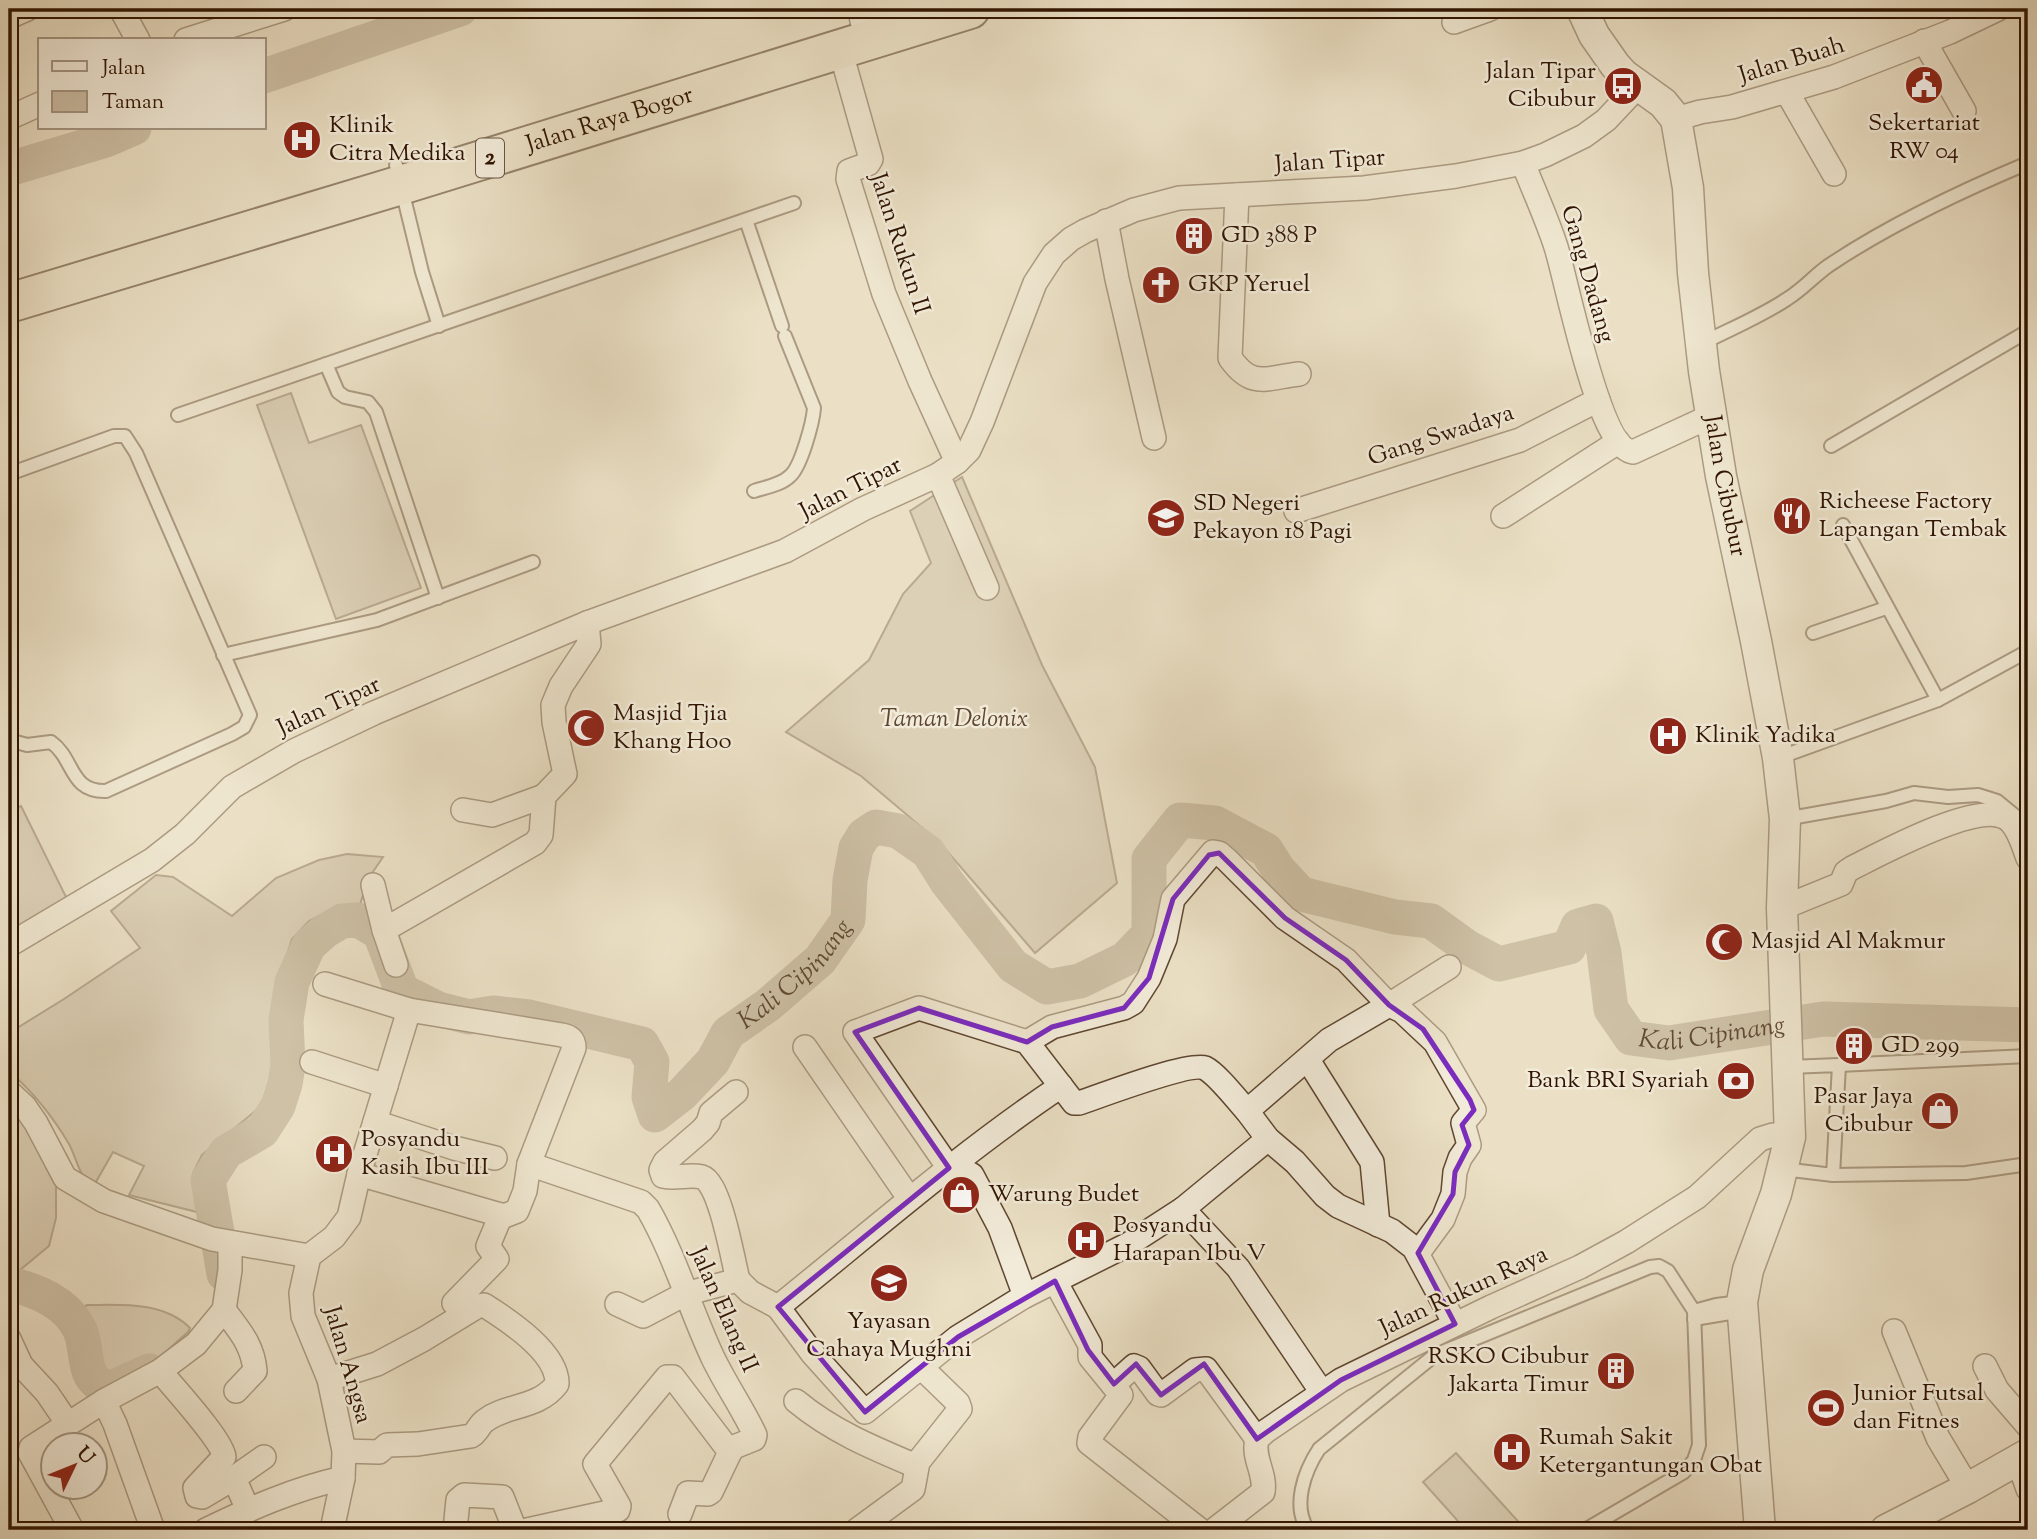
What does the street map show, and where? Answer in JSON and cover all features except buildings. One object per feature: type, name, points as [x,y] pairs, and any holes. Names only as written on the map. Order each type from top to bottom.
[{"type":"highway","name":"Jalan Raya Bogor","points":[[9,303],[398,175],[678,89],[903,9]]},
{"type":"highway","name":"Jalan Raya Bogor","points":[[854,27],[970,9]]},
{"type":"highway","name":"Jalan Raya Bogor","points":[[9,281],[398,175]]},
{"type":"street","points":[[9,17],[27,9]]},
{"type":"street","points":[[121,9],[137,38]]},
{"type":"street","points":[[1454,22],[1490,9]]},
{"type":"street","points":[[1582,9],[1605,52],[1624,75],[1663,103],[1676,119]]},
{"type":"street","name":"Jalan Buah","points":[[1676,119],[1787,92],[1867,65],[1950,32],[1997,9]]},
{"type":"street","points":[[193,38],[269,11]]},
{"type":"street","name":"Jalan Rukun II","points":[[854,27],[871,159],[869,164],[849,171],[848,179],[884,294],[957,462]]},
{"type":"street","points":[[1924,41],[1964,111]]},
{"type":"street","name":"Jalan Tipar","points":[[9,945],[152,860],[185,834],[232,787],[258,771],[374,713],[587,623],[785,551],[863,509],[938,475],[969,450],[1027,301],[1054,254],[1071,239],[1106,221],[1155,203],[1179,198],[1397,184],[1483,172],[1523,163],[1584,136],[1606,120],[1638,86]]},
{"type":"street","points":[[1787,92],[1833,174]]},
{"type":"street","points":[[11,113],[38,105]]},
{"type":"street","name":"Jalan Cibubur","points":[[1676,119],[1688,188],[1693,273],[1711,416],[1778,758],[1785,819],[1783,1000],[1790,1136],[1783,1169],[1748,1270],[1743,1307],[1760,1530]]},
{"type":"street","name":"Gang Dadang","points":[[1523,163],[1556,245],[1580,343],[1598,400],[1618,442]]},
{"type":"street","points":[[1237,195],[1230,358],[1240,372],[1255,379],[1300,374]]},
{"type":"street","points":[[1106,221],[1154,438]]},
{"type":"street","name":"Gang Swadaya","points":[[1296,511],[1520,440],[1598,400]]},
{"type":"street","points":[[1503,516],[1618,442],[1626,451],[1633,452],[1711,416]]},
{"type":"street","points":[[938,475],[987,588]]},
{"type":"street","points":[[463,810],[492,815],[544,796],[565,774],[553,705],[561,686],[589,644],[587,623]]},
{"type":"street","points":[[384,930],[536,843],[541,835],[544,796]]},
{"type":"street","points":[[1782,908],[1835,887],[1852,868],[1928,832],[1973,816],[1992,814],[2008,820],[2020,838],[2028,858]]},
{"type":"street","points":[[1027,1042],[1052,1027],[1124,1008],[1133,1003],[1149,978],[1162,948],[1173,899],[1213,852],[1219,853],[1284,918],[1346,960],[1389,1005],[1402,1011],[1435,1042],[1474,1110],[1464,1123],[1469,1145],[1455,1172],[1453,1194],[1443,1219],[1418,1252]]},
{"type":"street","points":[[373,885],[396,965]]},
{"type":"street","points":[[1247,1111],[1329,1040],[1449,967]]},
{"type":"street","points":[[325,984],[409,1010],[562,1035],[574,1042],[529,1164],[525,1191],[488,1246],[496,1259],[454,1303]]},
{"type":"street","points":[[949,1168],[854,1033],[919,1008],[1027,1042],[1072,1101],[1079,1103],[1198,1067],[1209,1071],[1247,1111],[1268,1139],[1338,1206],[1392,1231],[1418,1252],[1455,1324]]},
{"type":"street","points":[[9,1092],[25,1107],[36,1123],[61,1172],[70,1182],[104,1201],[223,1242],[309,1256],[334,1237],[349,1217],[359,1174],[409,1010]]},
{"type":"street","points":[[805,1047],[909,1198]]},
{"type":"street","points":[[1308,1060],[1372,1162],[1378,1225]]},
{"type":"street","points":[[312,1062],[386,1086]]},
{"type":"street","points":[[778,1307],[1001,1126],[1061,1086]]},
{"type":"street","points":[[663,1176],[661,1170],[665,1162],[702,1130],[712,1114],[736,1092]]},
{"type":"street","points":[[375,1122],[454,1148],[495,1158]]},
{"type":"street","name":"Jalan Rukun Raya","points":[[1257,1439],[1321,1391],[1455,1324],[1580,1267],[1626,1242],[1697,1197],[1760,1139],[1773,1135],[1790,1136]]},
{"type":"street","points":[[663,1176],[704,1178],[709,1181],[718,1199],[738,1280],[750,1292],[778,1307],[812,1353],[864,1412],[958,1337],[1025,1296],[1129,1244],[1183,1209],[1268,1139]]},
{"type":"street","points":[[529,1164],[645,1205],[663,1176]]},
{"type":"street","points":[[949,1168],[962,1169],[972,1175],[1000,1228],[1025,1296]]},
{"type":"street","points":[[359,1174],[509,1213]]},
{"type":"street","name":"Jalan Elang II","points":[[645,1205],[680,1275],[685,1294],[713,1358],[755,1435],[750,1441],[734,1447],[730,1452],[711,1492],[688,1493],[680,1514]]},
{"type":"street","points":[[1183,1209],[1238,1268],[1321,1391]]},
{"type":"street","points":[[72,1530],[30,1452],[33,1446],[104,1401],[160,1371],[196,1344],[224,1310],[230,1270],[223,1242]]},
{"type":"street","name":"Jalan Angsa","points":[[309,1256],[302,1293],[303,1316],[329,1379],[344,1451],[343,1478],[332,1530]]},
{"type":"street","points":[[617,1304],[643,1316],[685,1294],[738,1280]]},
{"type":"street","points":[[1055,1281],[1090,1345],[1090,1357],[1121,1395],[1089,1443],[1200,1530]]},
{"type":"street","points":[[329,1379],[377,1364],[484,1305],[506,1319],[547,1357],[556,1372],[555,1387],[542,1397],[485,1420],[478,1432],[465,1438],[387,1445],[377,1452],[344,1451]]},
{"type":"street","points":[[224,1310],[243,1332],[254,1360],[255,1371],[236,1391]]},
{"type":"street","points":[[1894,1331],[1938,1438],[1968,1488]]},
{"type":"street","points":[[9,1339],[15,1369],[47,1393],[68,1424]]},
{"type":"street","points":[[1114,1384],[1134,1366],[1139,1368],[1161,1395],[1195,1370],[1206,1369],[1257,1439],[1255,1456],[1263,1492],[1213,1530]]},
{"type":"street","points":[[1985,1366],[1997,1390],[2028,1426]]},
{"type":"street","points":[[858,1530],[913,1489],[917,1464],[960,1409],[958,1403],[922,1368]]},
{"type":"street","points":[[160,1371],[224,1452],[224,1457],[195,1488],[197,1496],[202,1497],[264,1457]]},
{"type":"street","points":[[527,1530],[576,1525],[619,1508],[595,1464],[667,1377],[673,1377],[685,1390],[730,1452]]},
{"type":"street","points":[[104,1401],[115,1424],[153,1530]]},
{"type":"street","points":[[796,1401],[841,1432],[917,1464]]},
{"type":"street","points":[[1886,1530],[2023,1457],[2028,1489]]},
{"type":"street","points":[[233,1478],[248,1510]]},
{"type":"street","points":[[206,1530],[309,1485],[343,1478]]},
{"type":"street","points":[[455,1530],[458,1500],[464,1496],[502,1497],[515,1530]]},
{"type":"lane","points":[[1701,344],[1789,298],[1828,267],[1899,225],[1980,183],[2028,163]]},
{"type":"lane","points":[[398,175],[422,272],[439,326]]},
{"type":"lane","points":[[178,415],[794,203]]},
{"type":"lane","points":[[746,220],[783,331],[814,408],[813,420],[791,475],[779,483],[754,491]]},
{"type":"lane","points":[[1830,446],[2028,331]]},
{"type":"lane","points":[[326,364],[338,392],[345,397],[368,402],[376,412],[438,598]]},
{"type":"lane","points":[[9,474],[114,436],[125,436],[136,453],[250,715],[244,727],[106,791],[94,791],[77,779],[61,750],[51,742],[27,745],[9,740]]},
{"type":"lane","points":[[1843,525],[1938,700]]},
{"type":"lane","points":[[223,655],[377,620],[533,562]]},
{"type":"lane","points":[[1813,633],[1886,608]]},
{"type":"lane","points":[[1778,758],[1938,700],[2028,651]]},
{"type":"lane","points":[[1785,819],[1886,801],[1914,793],[1948,797],[1978,795],[1997,801],[2019,819],[2028,818]]},
{"type":"lane","points":[[1787,1067],[2028,1056]]},
{"type":"lane","points":[[1833,1175],[1839,1065]]},
{"type":"lane","points":[[1783,1169],[1833,1175],[1966,1173],[2028,1164]]},
{"type":"lane","points":[[1308,1530],[1302,1521],[1300,1504],[1311,1461],[1319,1449],[1435,1355],[1650,1267],[1659,1266],[1668,1271],[1694,1315],[1699,1445],[1694,1460],[1684,1472],[1585,1530]]},
{"type":"lane","points":[[1694,1315],[1716,1305],[1743,1307]]},
{"type":"highlighted area","points":[[1219,853],[1285,918],[1346,960],[1389,1005],[1423,1029],[1470,1100],[1474,1110],[1462,1125],[1469,1145],[1455,1172],[1453,1194],[1418,1253],[1455,1324],[1341,1380],[1257,1439],[1204,1364],[1161,1395],[1136,1364],[1114,1384],[1088,1350],[1055,1281],[958,1337],[865,1412],[778,1307],[949,1168],[855,1032],[919,1008],[1027,1042],[1052,1027],[1124,1008],[1149,978],[1173,899],[1209,855]]},
{"type":"green space","points":[[291,393],[309,443],[361,425],[421,588],[336,619],[257,405]]},
{"type":"green space","name":"Taman Delonix","points":[[962,477],[1042,665],[1095,767],[1117,883],[1035,953],[939,842],[861,776],[786,732],[869,660],[903,594],[931,563],[910,511]]},
{"type":"green space","points":[[21,806],[70,905],[9,938],[9,811]]},
{"type":"green space","points":[[347,854],[383,857],[368,879],[359,908],[338,907],[309,921],[292,939],[279,980],[276,1063],[264,1104],[202,1155],[193,1173],[205,1214],[129,1195],[144,1166],[113,1152],[93,1187],[81,1173],[69,1144],[56,1124],[34,1096],[9,1071],[9,1033],[140,948],[111,911],[156,875],[173,877],[232,916],[276,878],[319,860]]},
{"type":"green space","points":[[9,1099],[56,1178],[56,1218],[49,1246],[20,1270],[9,1268]]},
{"type":"green space","points":[[87,1305],[127,1305],[155,1309],[179,1319],[190,1328],[142,1370],[116,1380],[105,1377],[96,1367],[88,1336],[76,1311]]},
{"type":"green space","points":[[1456,1453],[1526,1530],[1466,1530],[1423,1482]]},
{"type":"waterway","points":[[266,75],[460,9]]},
{"type":"waterway","points":[[9,169],[106,140],[129,130]]},
{"type":"waterway","name":"Kali Cipinang","points":[[224,1274],[208,1180],[226,1152],[262,1131],[278,1106],[288,1065],[286,1020],[292,982],[309,945],[325,931],[342,921],[358,920],[380,933],[402,991],[438,1009],[469,1017],[493,1013],[529,1017],[642,1044],[652,1062],[649,1097],[655,1115],[682,1094],[713,1061],[728,1033],[768,1005],[820,960],[848,920],[850,880],[856,848],[864,835],[876,827],[898,831],[928,852],[947,882],[1013,966],[1047,987],[1080,981],[1125,959],[1149,934],[1149,859],[1180,820],[1215,823],[1266,850],[1278,869],[1301,894],[1395,917],[1431,921],[1467,947],[1499,964],[1569,947],[1578,926],[1596,921],[1604,953],[1611,1009],[1631,1038],[1669,1043],[1823,1019],[2028,1025]]},
{"type":"waterway","name":"Kali Cipinang","points":[[9,1284],[40,1294],[67,1312],[80,1330],[87,1365],[100,1385],[110,1389],[149,1371]]},
{"type":"place","name":"Sekertariat RW 04","points":[[1924,85]]},
{"type":"place","name":"Jalan Tipar Cibubur","points":[[1623,86]]},
{"type":"place","name":"Klinik Citra Medika","points":[[302,140]]},
{"type":"place","name":"GD 388 P","points":[[1194,236]]},
{"type":"place","name":"GKP Yeruel","points":[[1161,285]]},
{"type":"place","name":"Richeese Factory Lapangan Tembak","points":[[1792,516]]},
{"type":"place","name":"SD Negeri Pekayon 18 Pagi","points":[[1166,518]]},
{"type":"place","name":"Masjid Tjia Khang Hoo","points":[[586,728]]},
{"type":"place","name":"Klinik Yadika","points":[[1668,736]]},
{"type":"place","name":"Masjid Al Makmur","points":[[1724,942]]},
{"type":"place","name":"GD 299","points":[[1854,1046]]},
{"type":"place","name":"Bank BRI Syariah","points":[[1736,1081]]},
{"type":"place","name":"Pasar Jaya Cibubur","points":[[1940,1111]]},
{"type":"place","name":"Posyandu Kasih Ibu III","points":[[334,1154]]},
{"type":"place","name":"Warung Budet","points":[[961,1195]]},
{"type":"place","name":"Posyandu Harapan Ibu V","points":[[1086,1240]]},
{"type":"place","name":"Yayasan Cahaya Mughni","points":[[889,1283]]},
{"type":"place","name":"RSKO Cibubur Jakarta Timur","points":[[1616,1371]]},
{"type":"place","name":"Junior Futsal dan Fitnes","points":[[1826,1408]]},
{"type":"place","name":"Rumah Sakit Ketergantungan Obat","points":[[1512,1452]]}]
